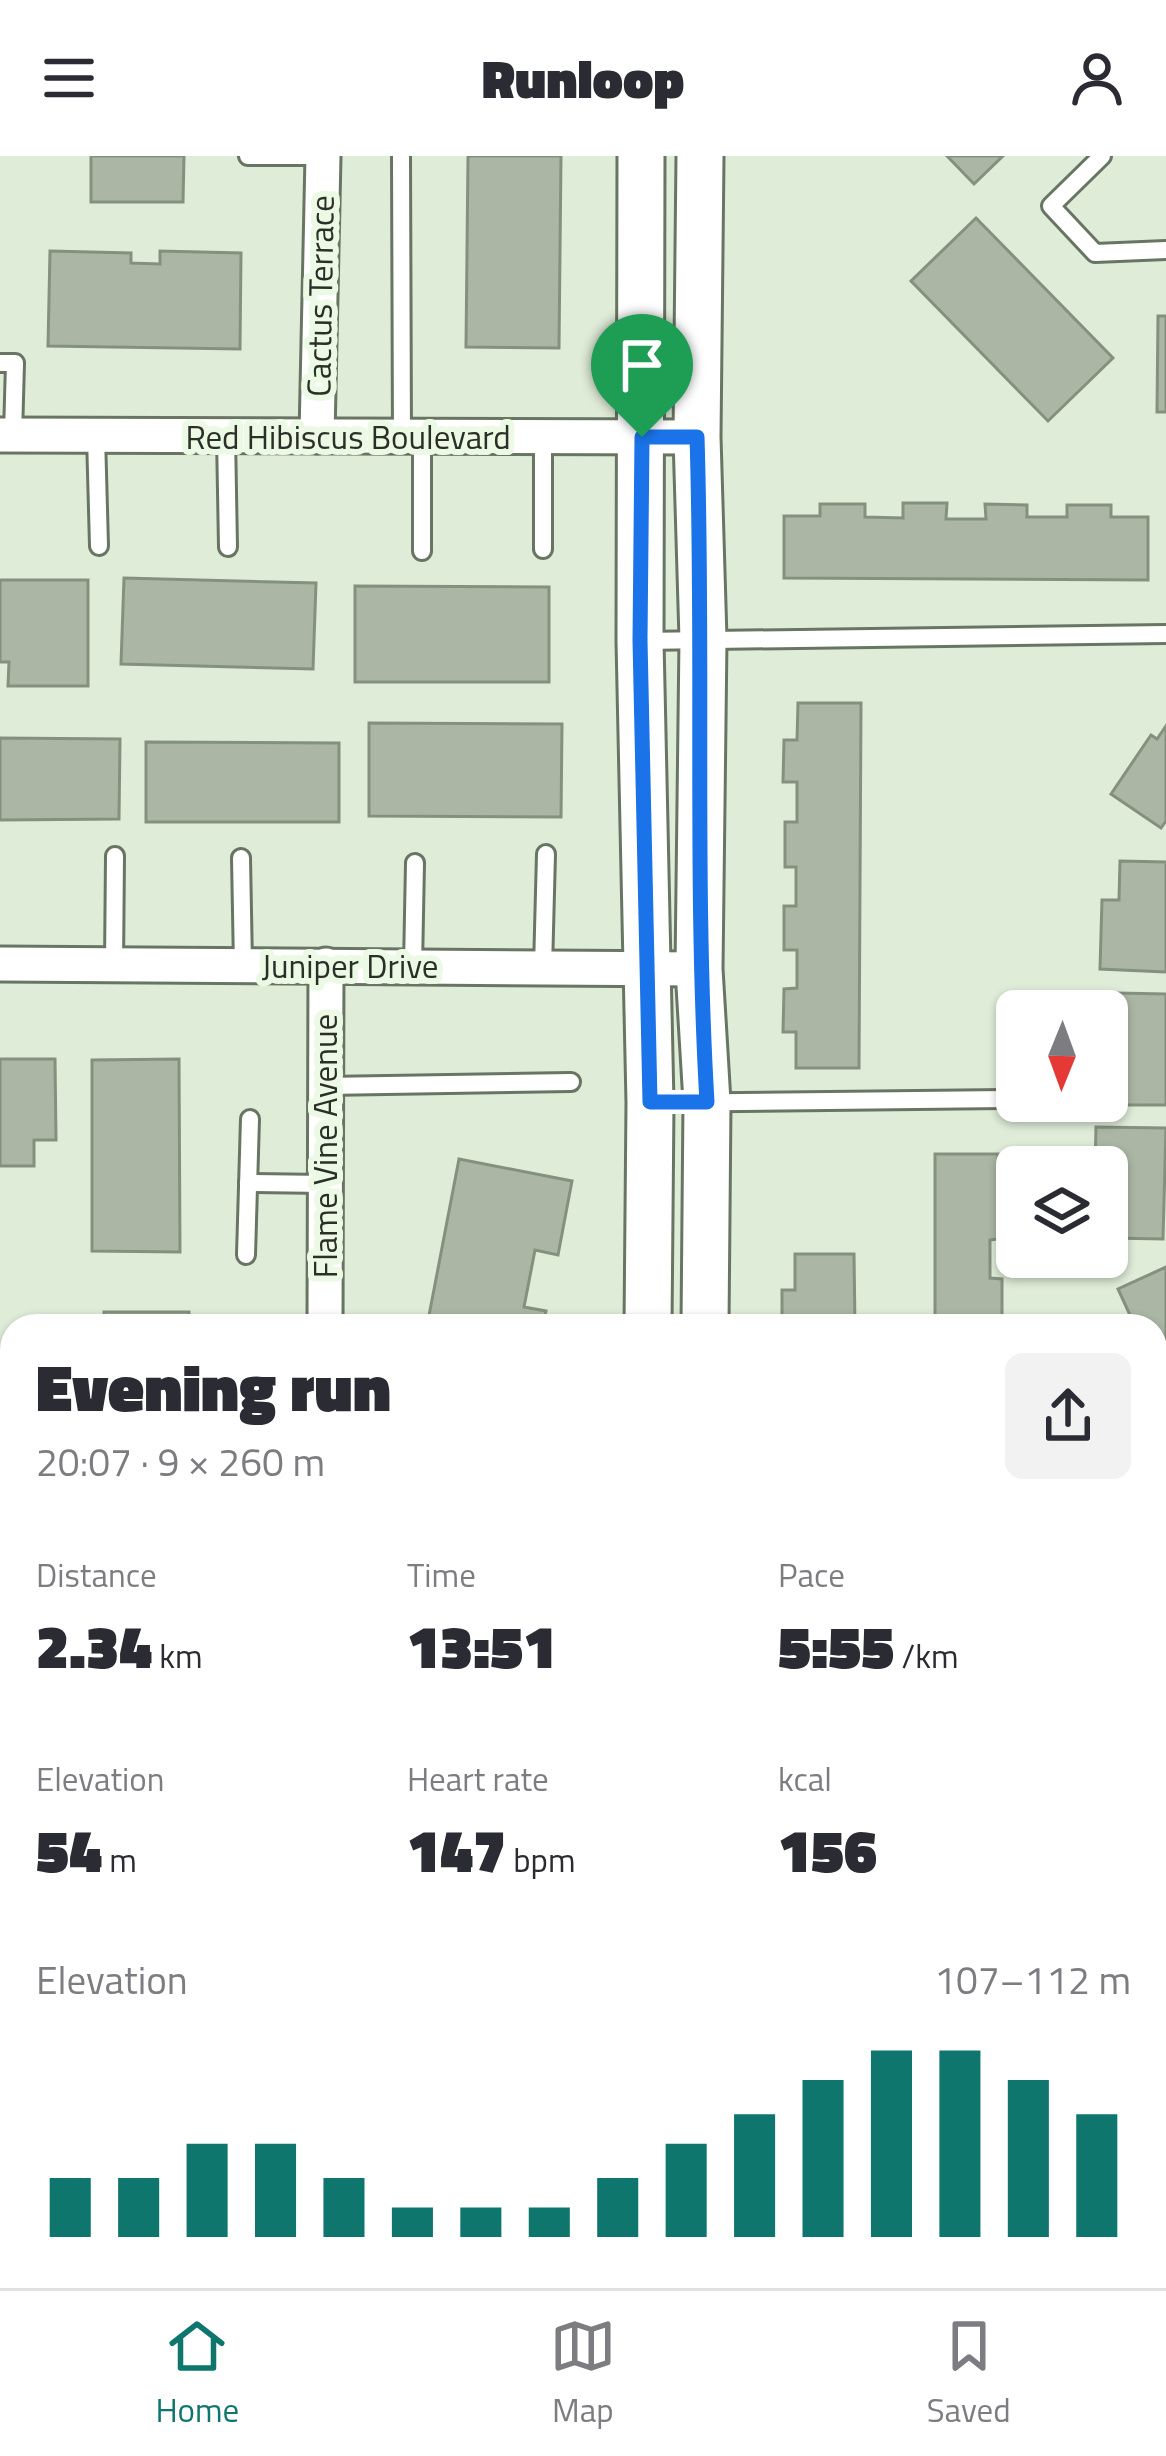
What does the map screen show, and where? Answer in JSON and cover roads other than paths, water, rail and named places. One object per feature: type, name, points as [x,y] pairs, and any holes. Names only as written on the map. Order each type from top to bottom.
[{"type":"street","name":"Cactus Terrace","points":[[317,436],[323,156]]},
{"type":"street","points":[[641,156],[640,640],[650,1102],[648,1314]]},
{"type":"street","points":[[700,156],[699,969],[707,1102],[705,1314]]},
{"type":"street","name":"Red Hibiscus Boulevard","points":[[7,435],[697,437]]},
{"type":"street","name":"Juniper Drive","points":[[0,964],[699,969]]},
{"type":"street","name":"Flame Vine Avenue","points":[[325,1314],[326,965]]},
{"type":"lane","points":[[248,156],[323,156]]},
{"type":"lane","points":[[401,156],[412,437],[422,550]]},
{"type":"lane","points":[[1102,156],[1051,206],[1095,253],[1166,250]]},
{"type":"lane","points":[[0,363],[15,363],[7,435]]},
{"type":"lane","points":[[96,436],[99,546]]},
{"type":"lane","points":[[226,436],[228,547]]},
{"type":"lane","points":[[543,437],[543,549]]},
{"type":"lane","points":[[640,640],[1166,634]]},
{"type":"lane","points":[[543,968],[546,854]]},
{"type":"lane","points":[[114,965],[115,856]]},
{"type":"lane","points":[[242,858],[243,965]]},
{"type":"lane","points":[[413,966],[415,862]]},
{"type":"lane","points":[[325,1086],[571,1082]]},
{"type":"lane","points":[[650,1102],[996,1100]]},
{"type":"lane","points":[[246,1256],[250,1119]]},
{"type":"lane","points":[[248,1183],[325,1184]]}]
